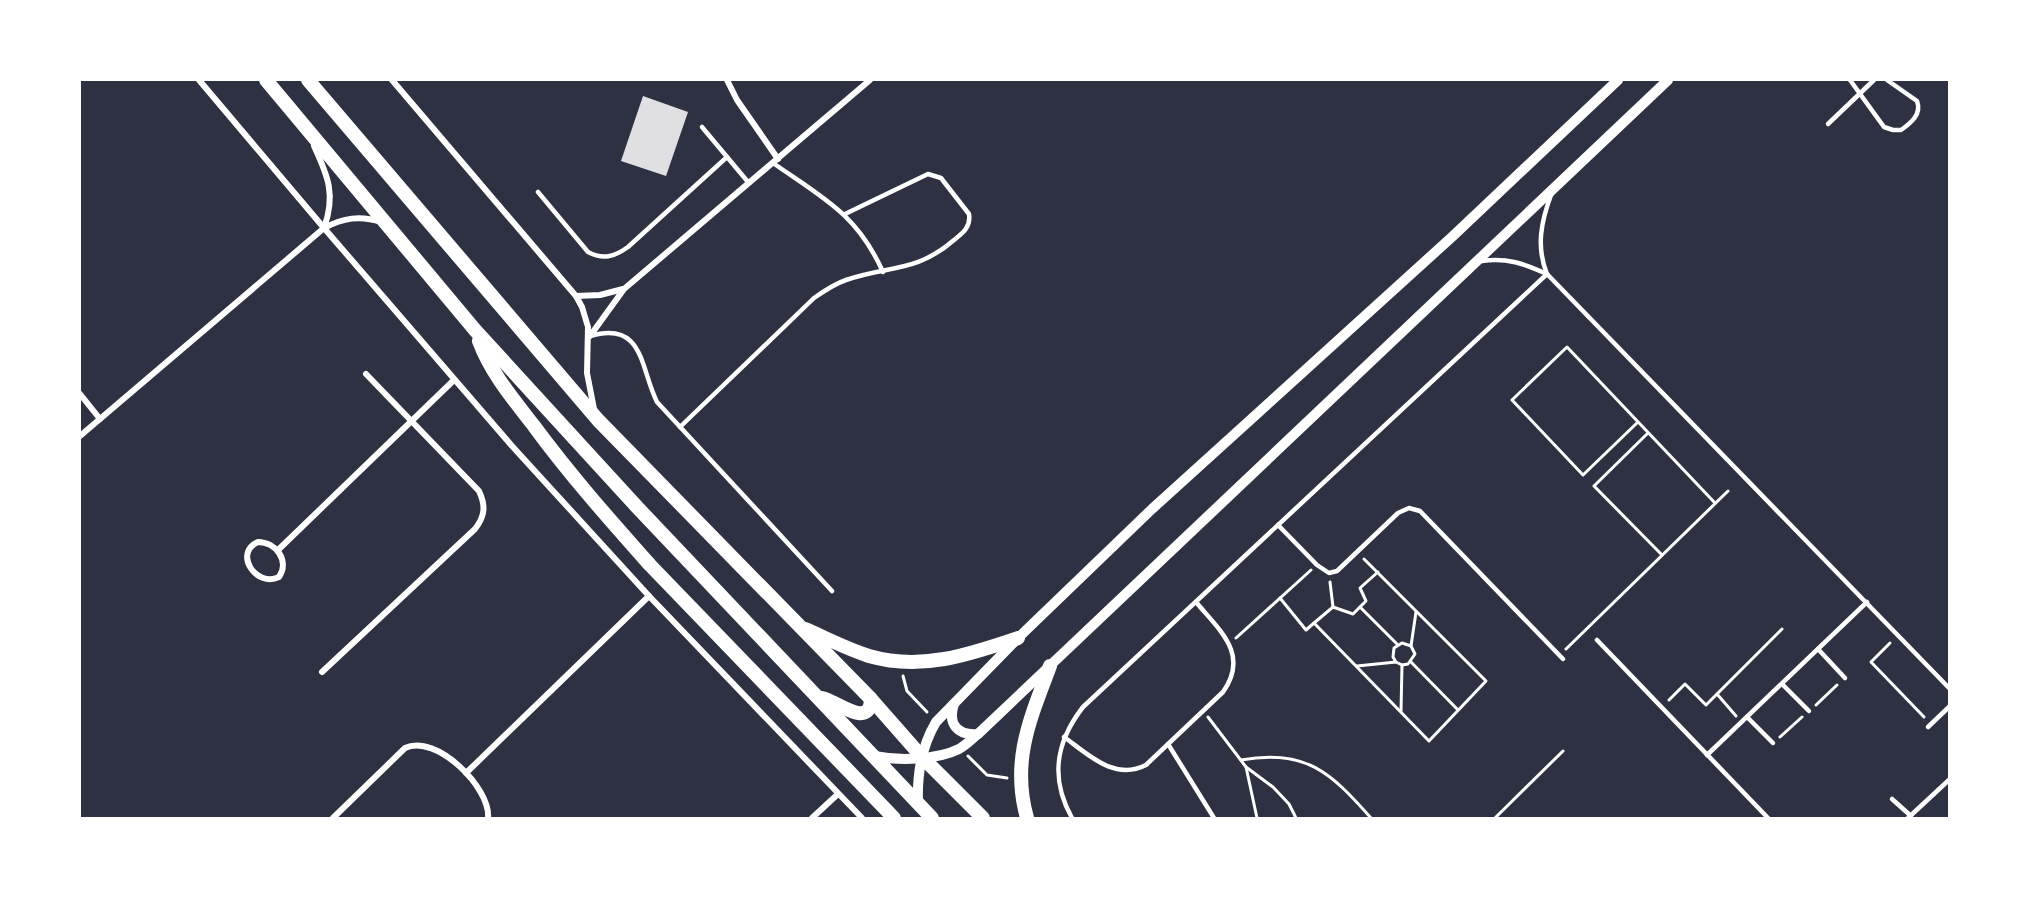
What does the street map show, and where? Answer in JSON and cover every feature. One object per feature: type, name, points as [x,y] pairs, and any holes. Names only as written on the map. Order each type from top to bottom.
[{"type":"main road","points":[[266,80],[475,330],[637,507],[932,819]]},
{"type":"main road","points":[[308,80],[598,420],[871,699],[922,757],[982,818]]},
{"type":"main road","points":[[475,330],[486,357],[500,381],[551,448],[614,524],[650,565],[894,819]]},
{"type":"main road","points":[[798,626],[868,655],[900,662],[922,663],[945,660],[1018,638]]},
{"type":"main road","points":[[1027,819],[1020,780],[1024,735],[1050,666]]},
{"type":"main road","points":[[820,698],[861,714],[867,711],[871,705],[871,699]]},
{"type":"main road","points":[[966,819],[982,818]]},
{"type":"street","points":[[199,80],[453,380],[649,596],[862,819]]},
{"type":"street","points":[[392,80],[576,296],[587,319],[590,336],[587,373],[589,390],[598,420]]},
{"type":"street","points":[[727,80],[776,161]]},
{"type":"street","points":[[590,336],[624,289],[870,80]]},
{"type":"street","points":[[918,803],[918,780],[922,757],[929,734],[936,722],[1018,638],[1152,509],[1453,236],[1618,80]]},
{"type":"street","points":[[874,756],[898,760],[942,754],[961,748],[978,734],[1668,80]]},
{"type":"street","points":[[304,124],[329,183],[330,206],[324,228]]},
{"type":"street","points":[[80,436],[324,228],[347,218],[372,219],[384,223]]},
{"type":"street","points":[[576,296],[600,295],[624,289]]},
{"type":"street","points":[[322,672],[481,521],[484,511],[479,491],[366,374]]},
{"type":"street","points":[[278,550],[453,380]]},
{"type":"street","points":[[80,394],[100,419]]},
{"type":"street","points":[[264,542],[278,550],[283,565],[279,577],[269,579],[252,572],[247,554],[252,544],[264,542]]},
{"type":"street","points":[[466,772],[649,596]]},
{"type":"street","points":[[954,704],[951,713],[953,723],[959,731],[968,735],[978,734]]},
{"type":"street","points":[[338,817],[405,748],[420,744],[436,750],[466,772],[485,800],[488,819]]},
{"type":"street","points":[[812,819],[838,794]]},
{"type":"lane","points":[[1850,80],[1884,126],[1893,130],[1901,130],[1916,116],[1919,105],[1917,101],[1887,80]]},
{"type":"lane","points":[[1828,124],[1874,80]]},
{"type":"lane","points":[[702,126],[748,182]]},
{"type":"lane","points":[[538,192],[588,252],[597,257],[609,257],[628,247],[727,157]]},
{"type":"lane","points":[[776,161],[845,214],[861,231],[884,272]]},
{"type":"lane","points":[[680,427],[814,298],[848,279],[920,263],[944,249],[968,227],[970,221],[965,208],[940,178],[928,174],[845,214]]},
{"type":"lane","points":[[1546,274],[1541,257],[1540,240],[1553,187]]},
{"type":"lane","points":[[1474,264],[1504,260],[1525,264],[1546,274],[1950,689]]},
{"type":"lane","points":[[1072,819],[1065,806],[1059,780],[1059,754],[1072,721],[1083,707],[1546,274]]},
{"type":"lane","points":[[590,336],[616,333],[628,339],[638,348],[657,402],[832,591]]},
{"type":"lane","points":[[1278,525],[1317,565],[1329,573],[1337,571],[1403,510],[1420,511],[1561,658]]},
{"type":"lane","points":[[1064,737],[1105,766],[1120,771],[1138,769],[1146,765],[1223,692],[1232,677],[1234,660],[1230,643],[1196,602]]},
{"type":"lane","points":[[1707,755],[1867,603]]},
{"type":"lane","points":[[1597,640],[1768,819]]},
{"type":"lane","points":[[1818,650],[1845,678]]},
{"type":"lane","points":[[1782,684],[1809,711]]},
{"type":"lane","points":[[1930,726],[1950,706]]},
{"type":"lane","points":[[1747,717],[1773,743]]},
{"type":"lane","points":[[1168,744],[1214,819]]},
{"type":"lane","points":[[1892,799],[1910,817],[1950,779]]},
{"type":"path","points":[[1638,422],[1583,475],[1512,400],[1567,346],[1715,503]]},
{"type":"path","points":[[1648,433],[1594,486],[1662,555]]},
{"type":"path","points":[[1561,658],[1728,491]]},
{"type":"path","points":[[1314,623],[1429,741],[1486,681],[1357,551]]},
{"type":"path","points":[[1230,643],[1317,565]]},
{"type":"path","points":[[1333,607],[1353,614],[1366,601],[1360,588],[1378,572]]},
{"type":"path","points":[[1329,573],[1333,607]]},
{"type":"path","points":[[1280,598],[1306,630],[1333,607]]},
{"type":"path","points":[[1360,607],[1397,644]]},
{"type":"path","points":[[1411,646],[1416,611]]},
{"type":"path","points":[[1662,707],[1685,684],[1706,705],[1782,629]]},
{"type":"path","points":[[1898,635],[1871,662],[1930,726]]},
{"type":"path","points":[[1356,666],[1396,662],[1402,665],[1411,662],[1415,654],[1411,646],[1407,643],[1397,644]]},
{"type":"path","points":[[1396,662],[1392,652],[1397,644]]},
{"type":"path","points":[[1411,662],[1458,711]]},
{"type":"path","points":[[1401,712],[1402,665]]},
{"type":"path","points":[[907,691],[936,722]]},
{"type":"path","points":[[1717,694],[1741,722]]},
{"type":"path","points":[[1203,711],[1246,766],[1273,787],[1288,804],[1296,819]]},
{"type":"path","points":[[961,748],[987,775],[1020,780]]},
{"type":"path","points":[[1495,819],[1563,751]]},
{"type":"path","points":[[1241,760],[1280,758],[1306,763],[1340,783],[1371,819]]},
{"type":"path","points":[[1246,766],[1257,819]]},
{"type":"building","points":[[643,96],[688,112],[666,176],[621,161]]}]
